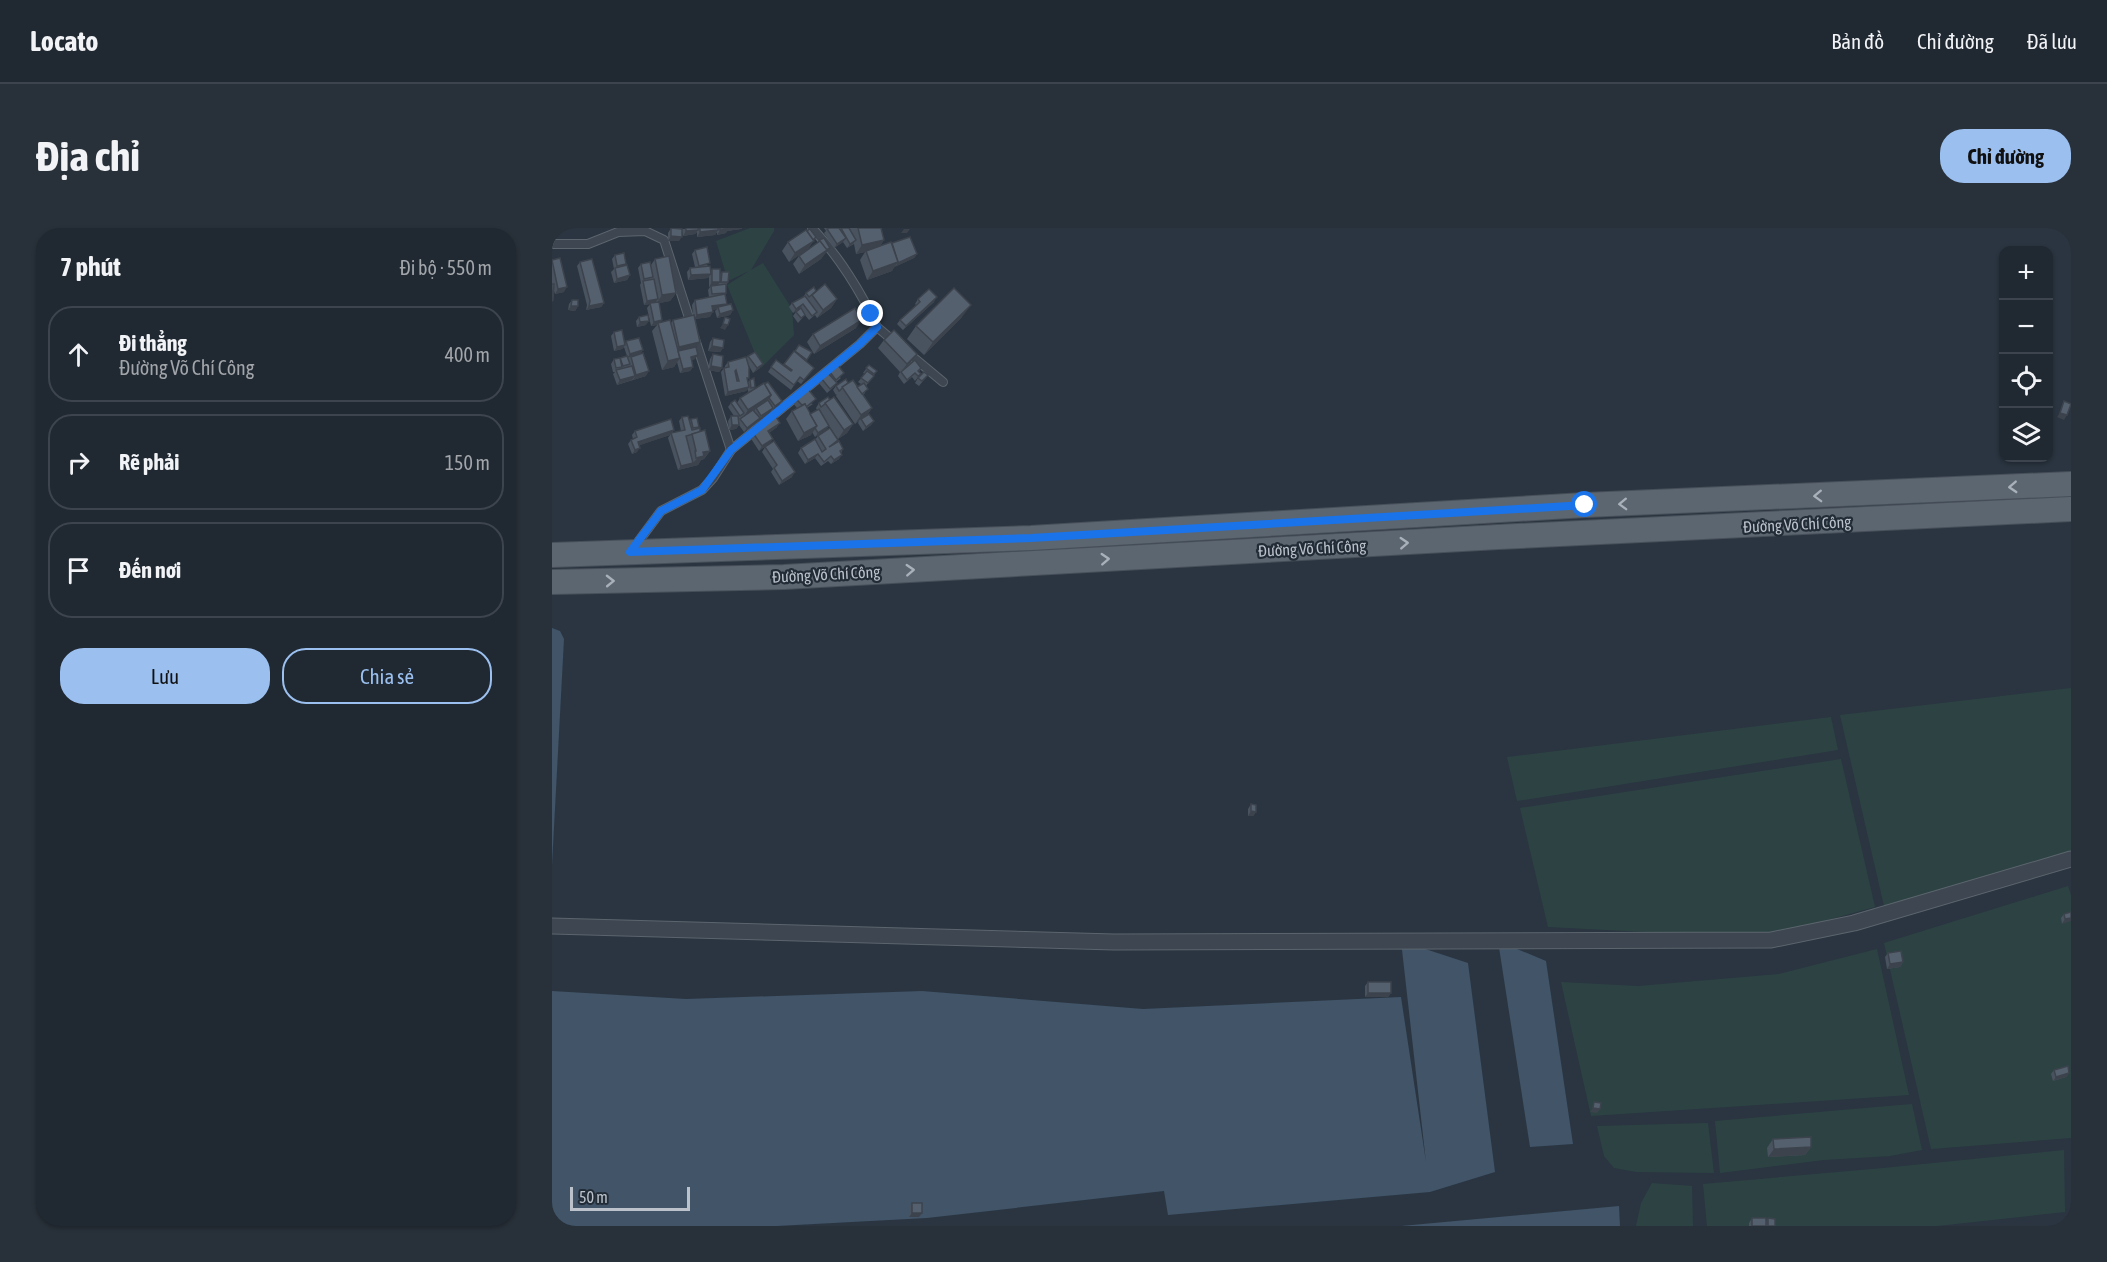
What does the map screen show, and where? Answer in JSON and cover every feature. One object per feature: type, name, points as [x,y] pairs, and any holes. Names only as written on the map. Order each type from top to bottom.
[{"type":"main road","name":"Đường Võ Chí Công","points":[[552,555],[1031,538],[1573,506],[2071,484]]},
{"type":"main road","name":"Đường Võ Chí Công","points":[[552,582],[784,577],[1498,537],[2071,509]]},
{"type":"street","points":[[552,926],[1114,942],[1771,940],[1854,923],[2071,859]]},
{"type":"lane","points":[[812,228],[828,244],[877,327],[943,382]]},
{"type":"lane","points":[[552,244],[588,244],[618,232],[636,231],[645,231],[664,240],[731,450]]},
{"type":"lane","points":[[630,552],[661,511],[702,490],[731,450],[860,344],[877,327]]},
{"type":"green space","points":[[750,228],[774,228],[751,270],[763,263],[792,309],[794,335],[761,368],[727,285],[749,271],[728,281],[716,241]]},
{"type":"green space","points":[[2071,688],[2071,856],[1884,906],[1840,715]]},
{"type":"green space","points":[[1831,717],[1838,750],[1517,801],[1507,757]]},
{"type":"green space","points":[[1841,759],[1875,907],[1762,938],[1548,927],[1520,808]]},
{"type":"green space","points":[[2068,886],[2071,895],[2071,1138],[1931,1149],[1884,943]]},
{"type":"green space","points":[[1877,949],[1909,1095],[1591,1116],[1561,982],[1638,986],[1779,974]]},
{"type":"green space","points":[[1912,1104],[1922,1150],[1890,1156],[1824,1160],[1720,1173],[1715,1121]]},
{"type":"green space","points":[[1708,1123],[1714,1173],[1636,1172],[1614,1168],[1604,1156],[1597,1126]]},
{"type":"green space","points":[[2064,1150],[2065,1212],[1937,1226],[1707,1226],[1703,1184]]},
{"type":"green space","points":[[1652,1183],[1692,1186],[1693,1226],[1636,1226],[1641,1203]]},
{"type":"water","points":[[552,628],[560,631],[564,639],[552,865]]},
{"type":"water","points":[[1401,941],[1468,963],[1495,1172],[1430,1192],[1168,1215],[1164,1191],[927,1218],[777,1226],[552,1226],[552,991],[686,999],[922,991],[1143,1009],[1401,997],[1426,1162]]},
{"type":"water","points":[[1498,941],[1546,961],[1573,1144],[1530,1147]]},
{"type":"water","points":[[1619,1206],[1620,1226],[1401,1226]]},
{"type":"building","points":[[671,228],[682,229],[682,237],[671,236]]},
{"type":"building","points":[[686,228],[698,228],[698,230],[686,231]]},
{"type":"building","points":[[700,228],[718,228],[718,230],[700,232]]},
{"type":"building","points":[[839,228],[846,238],[837,244],[827,229]]},
{"type":"building","points":[[841,228],[849,228],[856,240],[850,244]]},
{"type":"building","points":[[858,228],[881,228],[884,240],[862,245]]},
{"type":"building","points":[[810,229],[816,237],[813,240],[807,231]]},
{"type":"building","points":[[806,230],[814,241],[795,253],[788,242]]},
{"type":"building","points":[[910,237],[917,254],[898,263],[892,243]]},
{"type":"building","points":[[824,238],[830,248],[826,250],[819,240]]},
{"type":"building","points":[[820,241],[827,250],[805,265],[799,256]]},
{"type":"building","points":[[891,242],[898,262],[873,271],[866,251]]},
{"type":"building","points":[[707,247],[710,263],[699,266],[695,250]]},
{"type":"building","points":[[624,253],[626,264],[617,266],[615,255]]},
{"type":"building","points":[[669,256],[676,293],[662,295],[655,259]]},
{"type":"building","points":[[560,258],[567,287],[558,289],[552,260]]},
{"type":"building","points":[[592,259],[604,303],[589,306],[590,301],[580,262]]},
{"type":"building","points":[[650,262],[653,277],[644,279],[641,264]]},
{"type":"building","points":[[627,265],[630,275],[617,279],[615,268]]},
{"type":"building","points":[[710,266],[711,274],[691,275],[690,268]]},
{"type":"building","points":[[712,269],[720,269],[720,282],[712,282]]},
{"type":"building","points":[[722,272],[729,272],[728,282],[721,282]]},
{"type":"building","points":[[654,279],[658,299],[647,301],[643,281]]},
{"type":"building","points":[[552,284],[554,284],[553,300],[552,300]]},
{"type":"building","points":[[726,284],[726,293],[712,294],[711,286]]},
{"type":"building","points":[[825,284],[837,299],[823,310],[812,295]]},
{"type":"building","points":[[814,287],[816,291],[809,297],[806,293]]},
{"type":"building","points":[[954,288],[971,305],[933,342],[916,326]]},
{"type":"building","points":[[929,289],[937,297],[906,326],[900,320],[920,302],[918,299]]},
{"type":"building","points":[[725,294],[727,304],[712,306],[713,312],[697,315],[695,300]]},
{"type":"building","points":[[805,296],[817,312],[812,316],[803,304],[796,309],[792,303]]},
{"type":"building","points":[[572,300],[578,300],[578,306],[571,306]]},
{"type":"building","points":[[659,302],[662,320],[654,322],[650,303]]},
{"type":"building","points":[[731,304],[733,310],[720,314],[718,307]]},
{"type":"building","points":[[801,308],[805,315],[801,318],[796,312]]},
{"type":"building","points":[[855,308],[862,320],[820,346],[813,334]]},
{"type":"building","points":[[648,315],[649,321],[640,322],[639,317]]},
{"type":"building","points":[[694,315],[700,342],[679,347],[673,320]]},
{"type":"building","points":[[725,317],[730,319],[728,325],[723,324]]},
{"type":"building","points":[[670,320],[680,358],[668,361],[658,323]]},
{"type":"building","points":[[622,330],[625,345],[617,347],[614,332]]},
{"type":"building","points":[[894,330],[917,354],[907,364],[884,340]]},
{"type":"building","points":[[639,338],[643,350],[630,354],[626,341]]},
{"type":"building","points":[[713,338],[724,340],[723,348],[712,346]]},
{"type":"building","points":[[799,345],[812,352],[807,360],[795,351]]},
{"type":"building","points":[[696,347],[698,355],[691,357],[693,367],[683,369],[678,351]]},
{"type":"building","points":[[794,351],[814,368],[804,380],[800,377],[794,385],[771,367],[776,360],[791,371],[784,364]]},
{"type":"building","points":[[755,352],[763,364],[757,368],[748,356]]},
{"type":"building","points":[[643,353],[649,371],[636,375],[631,357]]},
{"type":"building","points":[[713,354],[723,356],[722,368],[711,366]]},
{"type":"building","points":[[627,356],[630,364],[623,366],[620,358]]},
{"type":"building","points":[[746,357],[749,367],[749,378],[747,378],[749,387],[728,392],[724,368],[729,367],[728,362]]},
{"type":"building","points":[[620,358],[622,367],[616,368],[614,359]]},
{"type":"building","points":[[915,360],[921,368],[918,371],[921,374],[918,376],[915,373],[907,380],[901,372]]},
{"type":"building","points":[[837,364],[844,373],[836,380],[829,371]]},
{"type":"building","points":[[869,365],[877,371],[874,374],[866,368]]},
{"type":"building","points":[[632,366],[635,376],[620,380],[616,370]]},
{"type":"building","points":[[867,371],[874,376],[868,383],[861,378]]},
{"type":"building","points":[[827,372],[837,383],[830,389],[821,378]]},
{"type":"building","points":[[924,372],[928,375],[922,381],[918,378]]},
{"type":"building","points":[[754,378],[755,387],[751,388],[750,380]]},
{"type":"building","points":[[846,379],[848,383],[839,391],[836,386]]},
{"type":"building","points":[[853,380],[872,408],[861,415],[842,387]]},
{"type":"building","points":[[768,382],[782,401],[775,406],[764,384]]},
{"type":"building","points":[[764,383],[771,395],[748,410],[740,398]]},
{"type":"building","points":[[864,383],[868,389],[862,394],[857,387]]},
{"type":"building","points":[[808,389],[816,399],[806,407],[796,399]]},
{"type":"building","points":[[828,397],[830,400],[821,407],[819,403]]},
{"type":"building","points":[[834,397],[853,424],[844,430],[825,403]]},
{"type":"building","points":[[735,400],[744,413],[740,416],[731,403]]},
{"type":"building","points":[[768,400],[773,408],[761,416],[756,408]]},
{"type":"building","points":[[2064,401],[2071,404],[2067,415],[2060,413]]},
{"type":"building","points":[[805,404],[817,426],[804,433],[792,411]]},
{"type":"building","points":[[819,409],[829,426],[818,433],[810,414]]},
{"type":"building","points":[[753,410],[760,418],[747,428],[740,419]]},
{"type":"building","points":[[869,414],[874,421],[866,427],[861,419]]},
{"type":"building","points":[[775,415],[780,423],[768,431],[773,439],[762,446],[753,433]]},
{"type":"building","points":[[688,416],[692,430],[700,428],[700,432],[686,436],[693,463],[681,466],[671,433],[685,430],[682,417]]},
{"type":"building","points":[[731,416],[738,416],[739,425],[732,425]]},
{"type":"building","points":[[697,418],[699,427],[693,428],[691,419]]},
{"type":"building","points":[[671,419],[674,430],[638,442],[640,448],[635,450],[631,440],[637,437],[635,431]]},
{"type":"building","points":[[830,428],[838,440],[829,447],[839,441],[843,449],[840,451],[842,455],[834,460],[831,456],[824,462],[818,454],[808,460],[801,448],[815,439],[822,452],[826,449],[818,436]]},
{"type":"building","points":[[705,430],[710,451],[703,452],[704,456],[696,458],[692,434]]},
{"type":"building","points":[[774,441],[795,472],[782,481],[774,468],[777,465],[765,447]]},
{"type":"building","points":[[1251,804],[1256,805],[1256,812],[1251,811]]},
{"type":"building","points":[[2071,912],[2071,918],[2065,919],[2064,914]]},
{"type":"building","points":[[1901,951],[1903,962],[1890,964],[1888,953]]},
{"type":"building","points":[[1368,982],[1391,982],[1391,993],[1368,993]]},
{"type":"building","points":[[2068,1066],[2069,1073],[2056,1077],[2054,1070]]},
{"type":"building","points":[[1594,1102],[1601,1103],[1600,1109],[1593,1108]]},
{"type":"building","points":[[1811,1137],[1811,1147],[1774,1149],[1773,1139]]},
{"type":"building","points":[[912,1203],[922,1203],[922,1213],[912,1213]]},
{"type":"building","points":[[1752,1218],[1766,1218],[1766,1226],[1752,1226]]},
{"type":"building","points":[[1768,1218],[1775,1219],[1775,1226],[1768,1226]]},
{"type":"route","points":[[871,314],[877,327],[860,344],[731,450],[702,490],[661,511],[630,552],[1031,538],[1585,505]]}]
